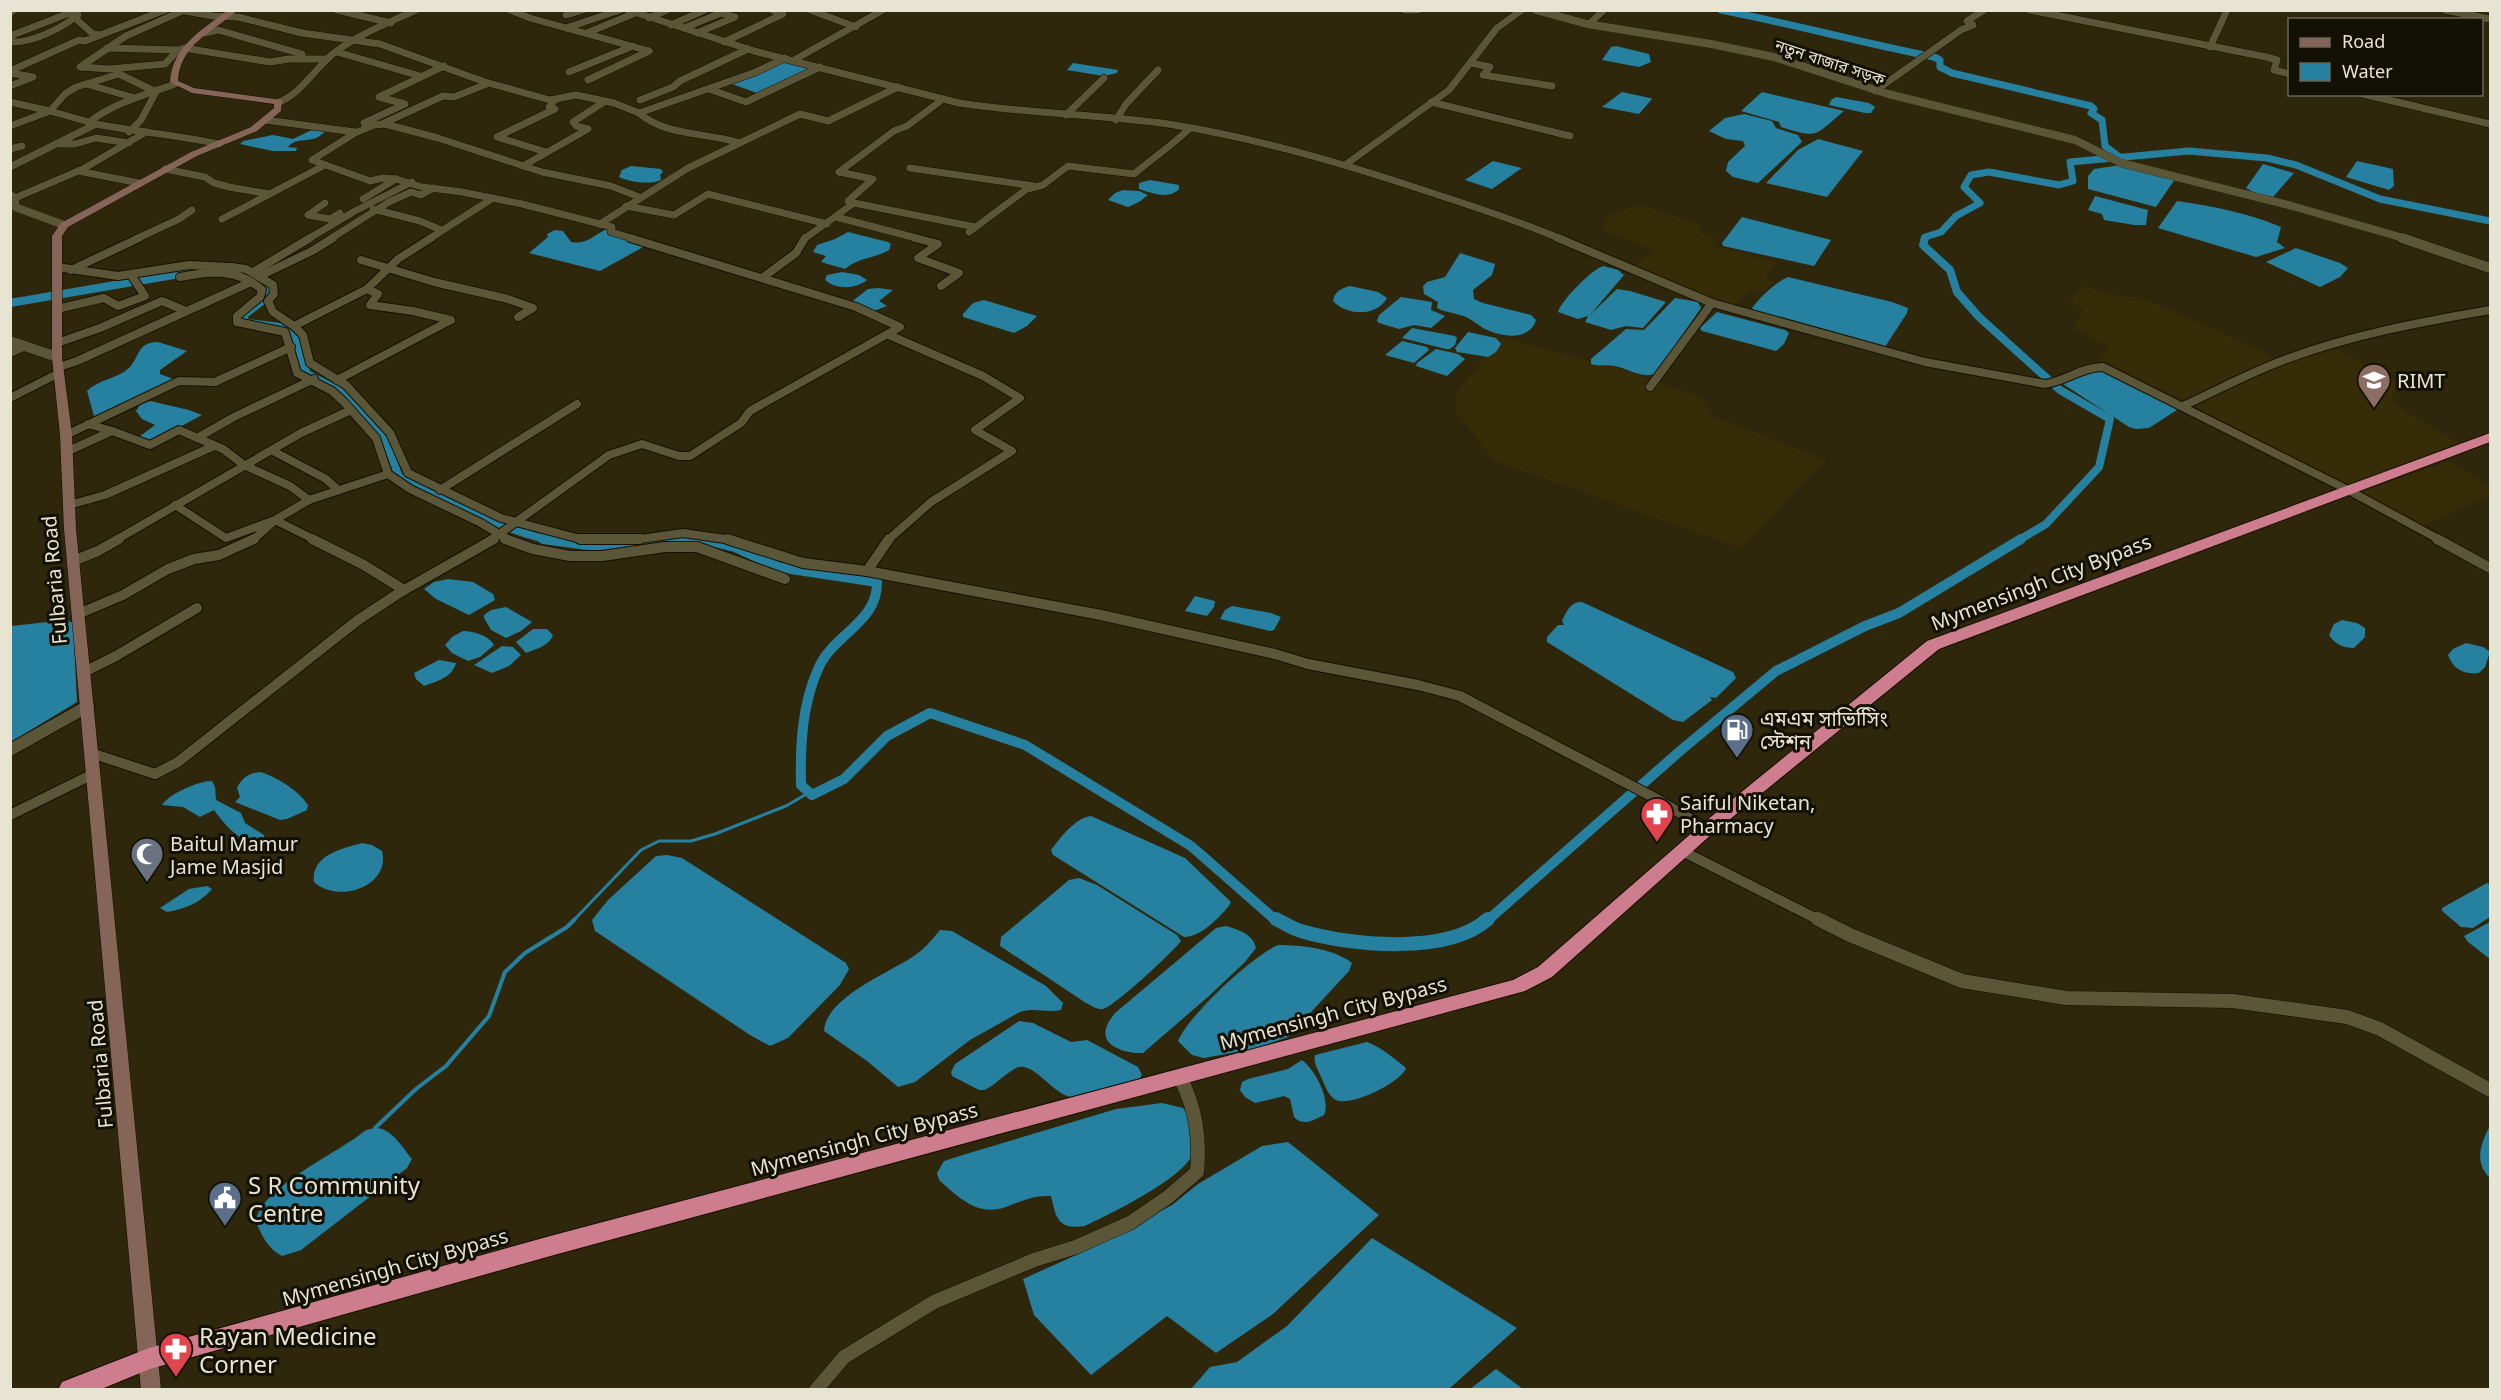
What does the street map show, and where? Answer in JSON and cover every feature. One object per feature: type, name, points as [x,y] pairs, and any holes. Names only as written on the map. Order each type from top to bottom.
[{"type":"highway","name":"Mymensingh City Bypass","points":[[70,1389],[149,1359],[554,1245],[1518,986],[1545,972],[1707,829],[1834,723],[1933,645],[2490,437]]},
{"type":"main road","points":[[64,225],[165,169],[246,133],[278,110],[279,102],[192,90],[175,84],[173,72],[182,49],[230,13]]},
{"type":"main road","name":"Fulbaria Road","points":[[64,225],[57,236],[58,360],[66,435],[73,561],[151,1389]]},
{"type":"street","points":[[10,72],[79,40],[85,41],[165,10]]},
{"type":"street","points":[[337,10],[391,23]]},
{"type":"street","points":[[279,102],[284,101],[298,89],[325,59],[416,10]]},
{"type":"street","points":[[510,10],[649,51],[588,80]]},
{"type":"street","points":[[525,16],[540,10]]},
{"type":"street","points":[[566,15],[583,10]]},
{"type":"street","points":[[566,28],[620,10]]},
{"type":"street","points":[[649,18],[667,10]]},
{"type":"street","points":[[672,25],[705,10]]},
{"type":"street","points":[[724,42],[783,14],[772,10]]},
{"type":"street","points":[[810,10],[856,27]]},
{"type":"street","points":[[794,60],[883,10]]},
{"type":"street","points":[[1406,10],[1418,10]]},
{"type":"street","points":[[1345,165],[1449,90],[1497,28],[1522,10]]},
{"type":"street","name":"নতুন বাজার সড়ক","points":[[1536,10],[1589,24],[1774,57],[1875,91],[2057,135],[2089,145],[2121,163],[2292,206],[2413,241],[2490,268]]},
{"type":"street","points":[[1589,24],[1604,10]]},
{"type":"street","points":[[1875,91],[1961,30],[1973,24],[1967,21],[1984,10]]},
{"type":"street","points":[[2030,10],[2277,60],[2278,63],[2274,70],[2288,74]]},
{"type":"street","points":[[2210,47],[2227,10]]},
{"type":"street","points":[[2445,10],[2490,19]]},
{"type":"street","points":[[182,49],[165,64],[110,69],[80,67],[126,36],[183,11],[230,13],[302,33],[359,39],[380,44],[489,83],[554,101],[576,95],[639,113],[645,119],[672,131],[715,135],[740,143]]},
{"type":"street","points":[[10,36],[72,12],[78,15],[17,44],[10,42]]},
{"type":"street","points":[[587,33],[632,12],[748,49],[943,99],[990,108],[1189,129],[1269,144],[1345,165],[1518,221],[1712,303],[1925,362],[2045,384],[2060,382],[2087,368],[2103,367],[2348,490],[2490,568]]},
{"type":"street","points":[[684,28],[722,13],[735,17],[697,33]]},
{"type":"street","points":[[75,18],[93,34],[100,35]]},
{"type":"street","points":[[205,33],[218,30],[246,37],[279,50],[325,59]]},
{"type":"street","points":[[107,48],[135,46],[182,49],[270,62],[278,58],[298,61],[325,59]]},
{"type":"street","points":[[569,72],[633,46]]},
{"type":"street","points":[[640,100],[673,87],[680,81],[748,49]]},
{"type":"street","points":[[337,52],[420,76]]},
{"type":"street","points":[[639,113],[709,89],[785,58]]},
{"type":"street","points":[[1471,63],[1490,67],[1483,75],[1552,86]]},
{"type":"street","points":[[92,753],[155,774],[163,770],[178,762],[358,620],[404,590],[499,536],[609,456],[642,444],[679,456],[690,456],[741,423],[750,411],[889,335],[900,326],[856,307],[655,247],[611,232],[612,227],[572,215],[493,198],[422,187],[412,182],[396,179],[378,176],[370,181],[312,160],[351,132],[405,104],[379,97],[444,66]]},
{"type":"street","points":[[10,126],[50,111],[61,102],[67,93],[100,77],[176,67]]},
{"type":"street","points":[[709,89],[746,102],[820,68]]},
{"type":"street","points":[[1116,120],[1126,104],[1158,70]]},
{"type":"street","points":[[10,72],[33,77],[10,86]]},
{"type":"street","points":[[118,74],[155,90]]},
{"type":"street","points":[[1066,115],[1104,78]]},
{"type":"street","points":[[265,120],[351,132],[382,124],[442,96],[455,97],[489,83]]},
{"type":"street","points":[[86,84],[135,98]]},
{"type":"street","points":[[10,167],[60,144],[92,123],[98,115],[135,98],[175,84]]},
{"type":"street","points":[[600,224],[639,197],[688,168],[801,114],[828,121],[898,87]]},
{"type":"street","points":[[117,141],[130,131],[145,114],[155,90]]},
{"type":"street","points":[[2371,96],[2490,124]]},
{"type":"street","points":[[943,99],[907,126],[894,131],[839,172],[873,179],[848,201],[972,230],[1034,186]]},
{"type":"street","points":[[546,152],[496,137],[555,109],[549,107],[554,101]]},
{"type":"street","points":[[10,102],[130,131],[171,134],[219,144]]},
{"type":"street","points":[[523,166],[588,129],[576,126],[573,122],[604,102]]},
{"type":"street","points":[[1431,102],[1570,136]]},
{"type":"street","points":[[382,124],[457,143],[523,166],[617,188],[639,197]]},
{"type":"street","points":[[910,168],[1034,186],[1043,185],[1068,166],[1073,165],[1134,174],[1157,155],[1165,153],[1189,129]]},
{"type":"street","points":[[64,225],[15,207],[13,197],[39,190],[147,132]]},
{"type":"street","points":[[60,144],[75,144],[96,138],[129,143]]},
{"type":"street","points":[[10,149],[22,146]]},
{"type":"street","points":[[222,219],[325,165]]},
{"type":"street","points":[[165,169],[205,177],[214,183],[230,187],[269,194]]},
{"type":"street","points":[[78,171],[139,183]]},
{"type":"street","points":[[325,203],[308,214],[330,219],[396,179]]},
{"type":"street","points":[[257,274],[362,207],[412,182]]},
{"type":"street","points":[[257,274],[312,251],[406,194],[411,192],[421,195],[434,188]]},
{"type":"street","points":[[626,206],[674,215],[708,194],[827,224]]},
{"type":"street","points":[[294,326],[367,289],[398,259],[493,198]]},
{"type":"street","points":[[762,278],[796,253],[807,236],[854,203]]},
{"type":"street","points":[[362,207],[420,221],[441,230]]},
{"type":"street","points":[[71,270],[179,219],[192,210]]},
{"type":"street","points":[[836,217],[938,244],[918,258],[959,273],[941,286]]},
{"type":"street","points":[[361,260],[434,282],[508,299],[533,308],[518,317]]},
{"type":"street","points":[[57,267],[134,280],[189,265],[246,269],[257,274],[273,285],[274,294],[268,301],[273,312],[303,335],[310,363],[338,380],[360,398],[390,433],[408,473],[501,518],[584,540],[640,539],[683,533],[724,538],[803,563],[867,571],[1101,615],[1308,664],[1395,680],[1460,696],[1554,747],[1616,777],[1707,829]]},
{"type":"street","points":[[180,277],[211,271],[221,272],[244,277],[262,290],[260,297],[235,319],[242,324],[285,332],[291,347],[291,359],[297,372],[332,391],[376,438],[388,474],[418,493],[482,524],[499,536],[569,556],[639,552],[682,545],[697,547],[785,579]]},
{"type":"street","points":[[57,300],[68,309],[104,298],[118,306],[145,296],[134,280]]},
{"type":"street","points":[[10,341],[58,360],[78,361],[251,282]]},
{"type":"street","points":[[338,380],[451,320],[403,309],[370,305],[378,294],[367,289]]},
{"type":"street","points":[[10,398],[100,328],[162,301],[186,311]]},
{"type":"street","points":[[1650,387],[1712,303]]},
{"type":"street","points":[[2183,406],[2284,360],[2412,324],[2490,310]]},
{"type":"street","points":[[867,571],[886,542],[903,525],[937,498],[1012,451],[975,430],[1020,398],[983,376],[889,335]]},
{"type":"street","points":[[10,353],[23,347]]},
{"type":"street","points":[[66,435],[179,381],[215,382],[291,347]]},
{"type":"street","points":[[197,438],[234,417],[325,374]]},
{"type":"street","points":[[440,490],[577,404]]},
{"type":"street","points":[[73,561],[98,551],[301,433],[351,410]]},
{"type":"street","points":[[88,424],[112,430],[150,445],[179,430],[223,449],[244,465],[290,486],[309,500]]},
{"type":"street","points":[[66,452],[112,430]]},
{"type":"street","points":[[69,505],[105,495],[214,446]]},
{"type":"street","points":[[273,451],[326,479],[338,490]]},
{"type":"street","points":[[175,505],[226,538],[275,520],[309,500],[388,474]]},
{"type":"street","points":[[275,520],[364,565],[404,590]]},
{"type":"street","points":[[78,614],[123,595],[168,569],[194,559],[219,555],[251,542],[275,520]]},
{"type":"street","points":[[84,672],[116,656],[197,608]]},
{"type":"street","points":[[10,750],[88,706]]},
{"type":"street","points":[[10,815],[93,774]]},
{"type":"street","points":[[1682,851],[1851,935],[1962,981],[2066,998],[2233,1001],[2347,1017],[2380,1029],[2490,1090]]},
{"type":"street","points":[[816,1389],[844,1357],[934,1302],[1034,1260],[1076,1247],[1130,1223],[1197,1172],[1200,1141],[1196,1114],[1180,1077]]},
{"type":"shaded area","points":[[1641,205],[1703,226],[1698,232],[1716,238],[1713,245],[1776,263],[1765,277],[1773,283],[1764,290],[1751,291],[1733,305],[1674,287],[1630,269],[1653,250],[1601,229],[1609,214]]},
{"type":"shaded area","points":[[2083,286],[2112,295],[2142,298],[2276,358],[2185,401],[2099,362],[2109,346],[2073,329],[2084,310],[2069,300]]},
{"type":"shaded area","points":[[1502,338],[1611,366],[1703,398],[1712,416],[1826,460],[1741,548],[1493,460],[1455,410],[1457,392]]},
{"type":"shaded area","points":[[2332,347],[2403,386],[2392,395],[2393,402],[2459,443],[2347,487],[2191,405],[2280,364]]},
{"type":"shaded area","points":[[2449,461],[2490,486],[2490,496],[2421,526],[2362,492]]},
{"type":"water","points":[[1616,46],[1649,54],[1651,62],[1639,67],[1602,60],[1611,47]]},
{"type":"water","points":[[786,62],[813,68],[757,93],[732,84],[732,82]]},
{"type":"water","points":[[1073,63],[1118,70],[1117,73],[1104,76],[1067,70]]},
{"type":"water","points":[[1622,92],[1652,99],[1639,114],[1602,107]]},
{"type":"water","points":[[1762,92],[1844,111],[1816,133],[1803,133],[1781,127],[1779,122],[1741,111]]},
{"type":"water","points":[[1836,97],[1869,103],[1875,107],[1871,113],[1865,113],[1829,105]]},
{"type":"water","points":[[1744,114],[1772,121],[1776,128],[1798,135],[1802,142],[1758,183],[1733,177],[1726,171],[1728,162],[1745,146],[1743,141],[1726,139],[1709,131],[1725,118]]},
{"type":"water","points":[[314,129],[326,131],[316,138],[296,141],[288,147],[297,148],[296,151],[273,151],[240,144],[243,141],[273,135],[293,139]]},
{"type":"water","points":[[1818,139],[1863,151],[1827,197],[1766,183],[1798,150]]},
{"type":"water","points":[[1493,161],[1522,168],[1492,189],[1465,180]]},
{"type":"water","points":[[2357,161],[2393,169],[2394,186],[2389,190],[2346,177]]},
{"type":"water","points":[[2263,164],[2294,173],[2273,197],[2255,193],[2246,188]]},
{"type":"water","points":[[2121,165],[2175,179],[2156,207],[2088,189],[2088,176],[2094,169]]},
{"type":"water","points":[[631,166],[661,169],[663,172],[660,175],[661,180],[640,182],[619,177],[622,170]]},
{"type":"water","points":[[1150,180],[1179,185],[1179,189],[1165,195],[1139,189],[1139,183]]},
{"type":"water","points":[[1123,190],[1139,191],[1148,195],[1128,207],[1108,200],[1115,193]]},
{"type":"water","points":[[2095,196],[2148,210],[2146,225],[2104,220],[2102,214],[2088,210]]},
{"type":"water","points":[[2177,201],[2230,211],[2281,227],[2277,242],[2285,248],[2256,257],[2158,228]]},
{"type":"water","points":[[1742,217],[1831,240],[1814,266],[1723,246],[1722,243]]},
{"type":"water","points":[[607,229],[645,246],[600,271],[529,253],[548,237],[547,234],[555,230],[563,231],[571,242],[576,243],[586,241]]},
{"type":"water","points":[[848,232],[888,242],[891,244],[889,250],[856,262],[845,269],[821,262],[826,256],[813,252],[817,245]]},
{"type":"water","points":[[2296,248],[2348,268],[2340,277],[2320,287],[2266,262]]},
{"type":"water","points":[[1460,253],[1495,264],[1492,275],[1473,290],[1474,299],[1531,315],[1536,320],[1527,332],[1513,336],[1497,334],[1464,316],[1437,308],[1438,302],[1424,294],[1423,286],[1427,282],[1445,277]]},
{"type":"water","points":[[1603,266],[1618,270],[1624,275],[1590,315],[1617,289],[1666,302],[1643,328],[1626,326],[1611,330],[1585,322],[1588,316],[1578,319],[1558,312],[1577,286]]},
{"type":"water","points":[[842,272],[859,275],[867,280],[857,285],[841,287],[825,280],[827,275]]},
{"type":"water","points":[[1788,277],[1892,302],[1908,308],[1907,313],[1885,347],[1757,313],[1752,308],[1763,295]]},
{"type":"water","points":[[1350,286],[1378,292],[1387,298],[1376,309],[1361,312],[1346,310],[1333,301],[1338,291]]},
{"type":"water","points":[[868,289],[893,290],[879,301],[887,306],[874,311],[850,303]]},
{"type":"water","points":[[1401,297],[1432,302],[1431,310],[1445,316],[1431,328],[1414,325],[1399,329],[1379,323],[1377,321],[1379,315]]},
{"type":"water","points":[[1675,298],[1698,302],[1701,308],[1656,373],[1646,375],[1614,366],[1591,364],[1591,359],[1626,329],[1644,330]]},
{"type":"water","points":[[984,300],[1037,316],[1027,326],[1014,333],[963,317],[973,303]]},
{"type":"water","points":[[1717,312],[1789,333],[1784,344],[1776,351],[1702,331],[1700,328]]},
{"type":"water","points":[[1412,328],[1455,336],[1457,338],[1455,345],[1446,349],[1402,338]]},
{"type":"water","points":[[1468,332],[1496,338],[1501,344],[1496,352],[1488,357],[1457,352],[1455,348]]},
{"type":"water","points":[[1402,341],[1427,347],[1429,350],[1414,363],[1385,355]]},
{"type":"water","points":[[158,342],[187,351],[160,370],[160,374],[176,380],[98,417],[94,416],[87,391],[124,372],[133,364],[142,347]]},
{"type":"water","points":[[1436,349],[1458,354],[1465,359],[1447,376],[1416,366]]},
{"type":"water","points":[[2097,368],[2180,408],[2149,428],[2129,427],[2063,384],[2064,381]]},
{"type":"water","points":[[150,401],[202,415],[150,443],[139,437],[155,425],[142,419],[136,411],[140,405]]},
{"type":"water","points":[[448,579],[473,582],[493,594],[495,600],[469,615],[436,599],[424,589],[434,582]]},
{"type":"water","points":[[1195,596],[1215,601],[1214,607],[1207,616],[1185,611]]},
{"type":"water","points":[[1582,602],[1733,672],[1736,678],[1716,698],[1710,697],[1712,700],[1683,722],[1673,720],[1547,642],[1547,637],[1558,625],[1564,625],[1562,621],[1569,608],[1575,603]]},
{"type":"water","points":[[1232,606],[1281,617],[1274,630],[1270,631],[1220,619],[1225,610]]},
{"type":"water","points":[[506,607],[532,622],[521,631],[506,638],[491,630],[484,615],[491,610]]},
{"type":"water","points":[[66,620],[73,623],[77,702],[11,742],[11,626]]},
{"type":"water","points":[[2342,620],[2357,623],[2365,628],[2365,637],[2354,648],[2340,645],[2329,635],[2334,624]]},
{"type":"water","points":[[533,629],[547,629],[553,635],[545,644],[526,653],[516,642]]},
{"type":"water","points":[[463,631],[481,635],[494,645],[480,657],[468,661],[452,653],[445,645],[452,637]]},
{"type":"water","points":[[2466,643],[2483,647],[2490,652],[2485,667],[2479,673],[2460,670],[2448,655],[2453,649]]},
{"type":"water","points":[[502,646],[513,647],[521,655],[509,666],[492,673],[474,665]]},
{"type":"water","points":[[439,660],[456,663],[448,676],[424,686],[416,679],[414,673]]},
{"type":"water","points":[[260,772],[293,789],[308,805],[307,810],[280,820],[235,802],[240,797],[237,788],[241,781],[249,775]]},
{"type":"water","points":[[212,781],[216,800],[241,813],[245,823],[264,835],[265,840],[250,842],[243,839],[230,829],[214,810],[200,817],[183,807],[162,805],[184,789]]},
{"type":"water","points":[[1091,816],[1185,858],[1231,902],[1228,907],[1202,931],[1184,937],[1053,855],[1051,850],[1068,829],[1079,820]]},
{"type":"water","points":[[362,843],[372,845],[382,851],[383,863],[379,873],[371,882],[361,888],[337,892],[325,889],[314,882],[314,873],[322,859],[337,851]]},
{"type":"water","points":[[667,855],[682,858],[846,963],[849,969],[840,985],[788,1038],[770,1046],[750,1035],[595,931],[592,920],[608,900],[656,856]]},
{"type":"water","points":[[1079,878],[1097,885],[1177,935],[1181,941],[1130,990],[1103,1009],[1086,1003],[1000,946],[1001,937],[1069,880]]},
{"type":"water","points":[[2487,883],[2490,884],[2490,917],[2473,928],[2461,927],[2442,911],[2442,908]]},
{"type":"water","points":[[207,886],[212,889],[192,905],[167,912],[160,908],[189,889]]},
{"type":"water","points":[[2490,922],[2490,959],[2468,942],[2464,936]]},
{"type":"water","points":[[1226,926],[1245,933],[1252,939],[1256,948],[1245,962],[1143,1053],[1130,1052],[1111,1044],[1105,1033],[1115,1013],[1216,928]]},
{"type":"water","points":[[940,930],[952,931],[1046,986],[1063,1003],[1061,1010],[1020,1012],[970,1040],[915,1082],[898,1087],[867,1061],[824,1031],[827,1019],[835,1007],[847,997],[914,956]]},
{"type":"water","points":[[1278,945],[1326,951],[1352,963],[1349,971],[1288,1037],[1253,1049],[1204,1058],[1192,1055],[1178,1041],[1194,1017],[1253,961]]},
{"type":"water","points":[[1019,1021],[1033,1023],[1071,1042],[1087,1040],[1138,1067],[1142,1075],[1138,1081],[1077,1097],[1064,1095],[1036,1073],[1022,1067],[1012,1070],[985,1090],[979,1090],[952,1076],[951,1072],[955,1064]]},
{"type":"water","points":[[1367,1042],[1383,1050],[1406,1068],[1395,1080],[1375,1092],[1353,1100],[1336,1100],[1325,1087],[1315,1063],[1315,1055]]},
{"type":"water","points":[[1302,1060],[1317,1078],[1324,1093],[1326,1108],[1324,1115],[1316,1119],[1309,1122],[1297,1120],[1294,1117],[1290,1099],[1284,1096],[1255,1103],[1245,1097],[1240,1090],[1242,1082],[1248,1079],[1288,1069]]},
{"type":"water","points":[[1162,1103],[1183,1108],[1186,1113],[1194,1138],[1191,1157],[1184,1166],[1158,1186],[1085,1226],[1069,1226],[1060,1221],[1051,1196],[1033,1197],[1006,1207],[987,1210],[969,1204],[939,1180],[937,1173],[944,1161],[1116,1109]]},
{"type":"water","points":[[2490,1126],[2490,1178],[2482,1166],[2480,1153]]},
{"type":"water","points":[[375,1128],[392,1135],[412,1159],[407,1168],[301,1250],[282,1256],[273,1250],[263,1237],[256,1222],[261,1209],[271,1196],[302,1171],[366,1130]]},
{"type":"water","points":[[1288,1142],[1379,1215],[1273,1314],[1216,1353],[1167,1316],[1091,1375],[1034,1315],[1023,1279],[1094,1247],[1172,1205],[1198,1184],[1262,1146]]},
{"type":"water","points":[[1372,1238],[1517,1328],[1449,1389],[1191,1389],[1210,1367],[1237,1362],[1287,1326]]},
{"type":"water","points":[[1496,1369],[1523,1389],[1470,1389]]},
{"type":"waterway","points":[[1721,10],[1934,57],[1940,60],[1940,67],[1952,73],[2091,106],[2094,109],[2091,113],[2102,120],[2105,146],[2120,157]]},
{"type":"waterway","points":[[2120,157],[2189,151],[2267,158],[2296,165],[2380,199],[2490,221]]},
{"type":"waterway","points":[[1924,239],[1941,232],[1956,216],[1980,203],[1964,187],[1971,175],[1989,172],[2059,185],[2073,181],[2070,162],[2120,157]]},
{"type":"waterway","points":[[1925,238],[1923,245],[1950,270],[1957,292],[1979,317],[2060,390],[2110,419],[2099,467],[2046,524],[2019,540]]},
{"type":"waterway","points":[[10,303],[191,272]]},
{"type":"waterway","points":[[239,273],[268,282],[266,298],[245,314],[243,319],[248,323],[289,328],[292,331],[307,374],[340,391],[384,436],[399,477],[472,513],[546,539]]},
{"type":"waterway","points":[[546,539],[603,547],[673,539]]},
{"type":"waterway","points":[[662,540],[673,539]]},
{"type":"waterway","points":[[673,539],[701,539]]},
{"type":"waterway","points":[[701,539],[712,540]]},
{"type":"waterway","points":[[701,539],[735,547],[778,567],[877,582],[870,608],[826,656],[813,681],[806,710],[801,755],[801,785],[812,795],[844,779],[887,736],[930,713],[1025,745],[1191,846],[1279,921]]},
{"type":"waterway","points":[[1487,921],[1680,751],[1776,671],[1865,626],[1899,613],[2021,539]]},
{"type":"waterway","points":[[573,921],[641,850],[659,841],[691,841],[715,834],[786,806],[810,792]]},
{"type":"waterway","points":[[1276,919],[1298,930],[1346,941],[1398,944],[1424,943],[1449,938],[1471,930],[1488,919]]},
{"type":"waterway","points":[[375,1128],[416,1089],[446,1066],[489,1016],[505,972],[525,953],[573,921]]},
{"type":"place","name":"RIMT","points":[[2374,409]]},
{"type":"place","name":"এমএম সাভ‌িসি‌িং স্ট‌েশন","points":[[1737,759]]},
{"type":"place","name":"Saiful Niketan, Pharmacy","points":[[1657,843]]},
{"type":"place","name":"Baitul Mamur Jame Masjid","points":[[147,883]]},
{"type":"place","name":"S R Community Centre","points":[[225,1227]]},
{"type":"place","name":"Rayan Medicine Corner","points":[[176,1378]]}]
